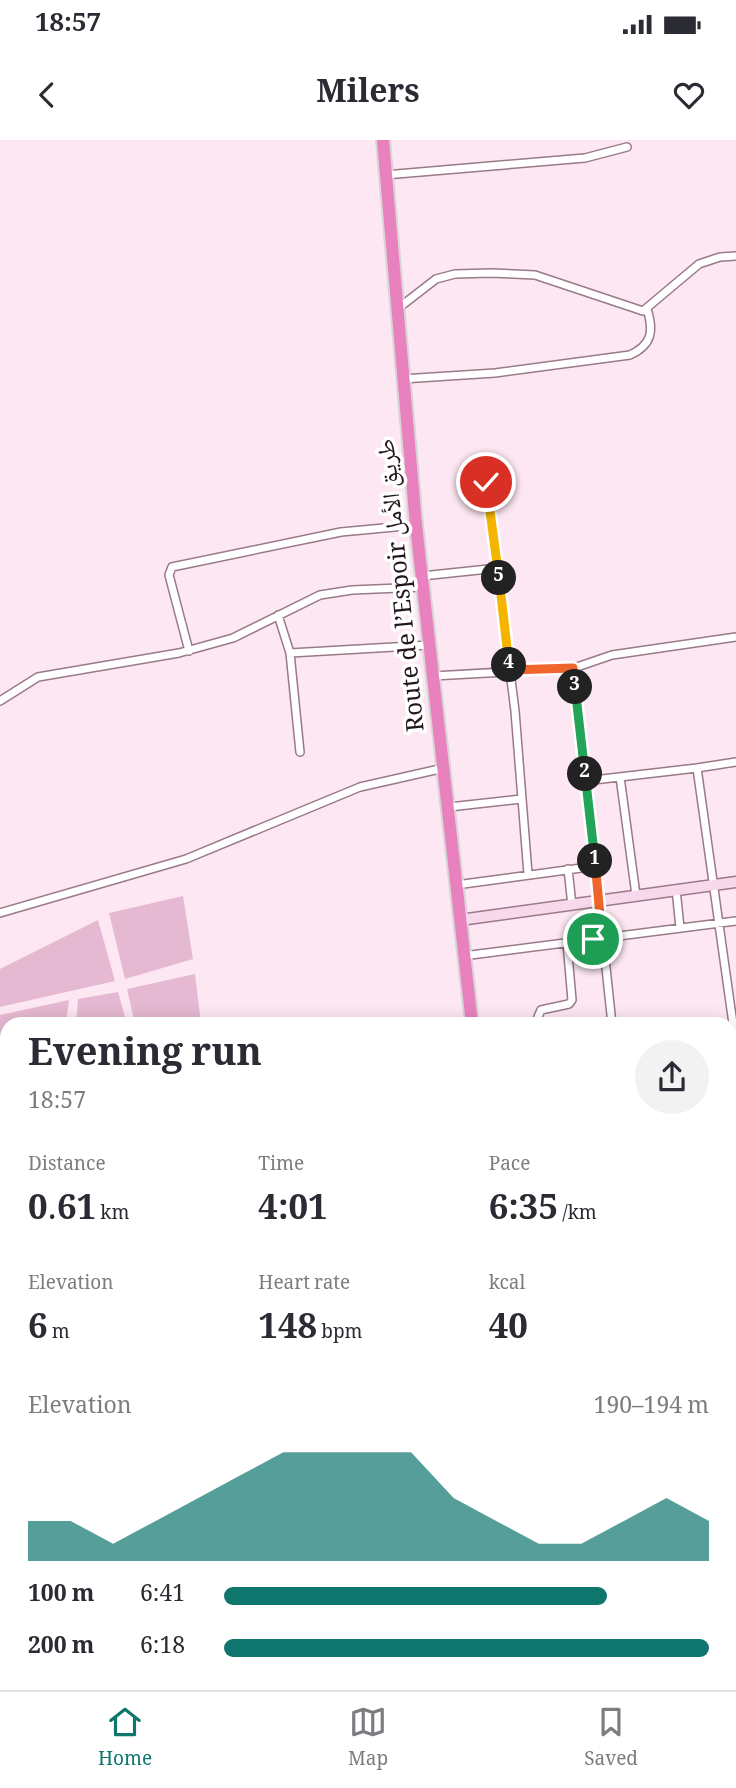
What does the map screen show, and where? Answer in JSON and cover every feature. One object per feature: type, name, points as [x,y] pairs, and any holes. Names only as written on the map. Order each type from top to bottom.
[{"type":"highway","name":"Route de l’Espoir طريق الأمل","points":[[383,140],[401,379],[471,1017]]},
{"type":"street","points":[[385,175],[585,158],[627,147]]},
{"type":"street","points":[[396,311],[436,279],[455,274],[491,273],[535,275],[584,289],[638,311],[647,309],[699,264],[720,257],[736,256]]},
{"type":"street","points":[[401,379],[495,373],[630,355],[640,350],[650,338],[652,325],[647,309]]},
{"type":"street","points":[[486,482],[510,670],[528,874]]},
{"type":"street","points":[[189,651],[169,575],[172,566],[341,532],[416,525]]},
{"type":"street","points":[[0,701],[38,677],[189,651],[248,633],[312,598],[335,592],[498,568]]},
{"type":"street","points":[[278,615],[290,653],[300,752]]},
{"type":"street","points":[[433,676],[573,668],[612,656],[736,637]]},
{"type":"street","points":[[290,653],[429,645]]},
{"type":"street","points":[[573,668],[611,1017]]},
{"type":"street","points":[[585,780],[736,762]]},
{"type":"street","points":[[0,913],[186,859],[360,787],[444,768]]},
{"type":"street","points":[[697,768],[732,980],[733,1017]]},
{"type":"street","points":[[620,776],[636,895]]},
{"type":"street","points":[[449,807],[521,799]]},
{"type":"street","points":[[457,885],[596,866]]},
{"type":"street","points":[[568,869],[572,905]]},
{"type":"street","points":[[460,920],[736,882]]},
{"type":"street","points":[[676,889],[680,928]]},
{"type":"street","points":[[463,956],[736,921]]},
{"type":"street","points":[[538,1017],[541,1010],[569,1004],[572,1000],[567,943]]},
{"type":"shaded area","points":[[183,896],[193,959],[125,979],[109,913]]},
{"type":"shaded area","points":[[98,920],[115,981],[0,1007],[0,969]]},
{"type":"shaded area","points":[[195,974],[200,1017],[133,1017],[127,989]]},
{"type":"shaded area","points":[[118,992],[125,1017],[77,1017],[78,999]]},
{"type":"shaded area","points":[[69,1000],[67,1017],[0,1015]]},
{"type":"route","points":[[486,482],[510,670],[573,668],[600,901],[602,938],[593,939]]}]
